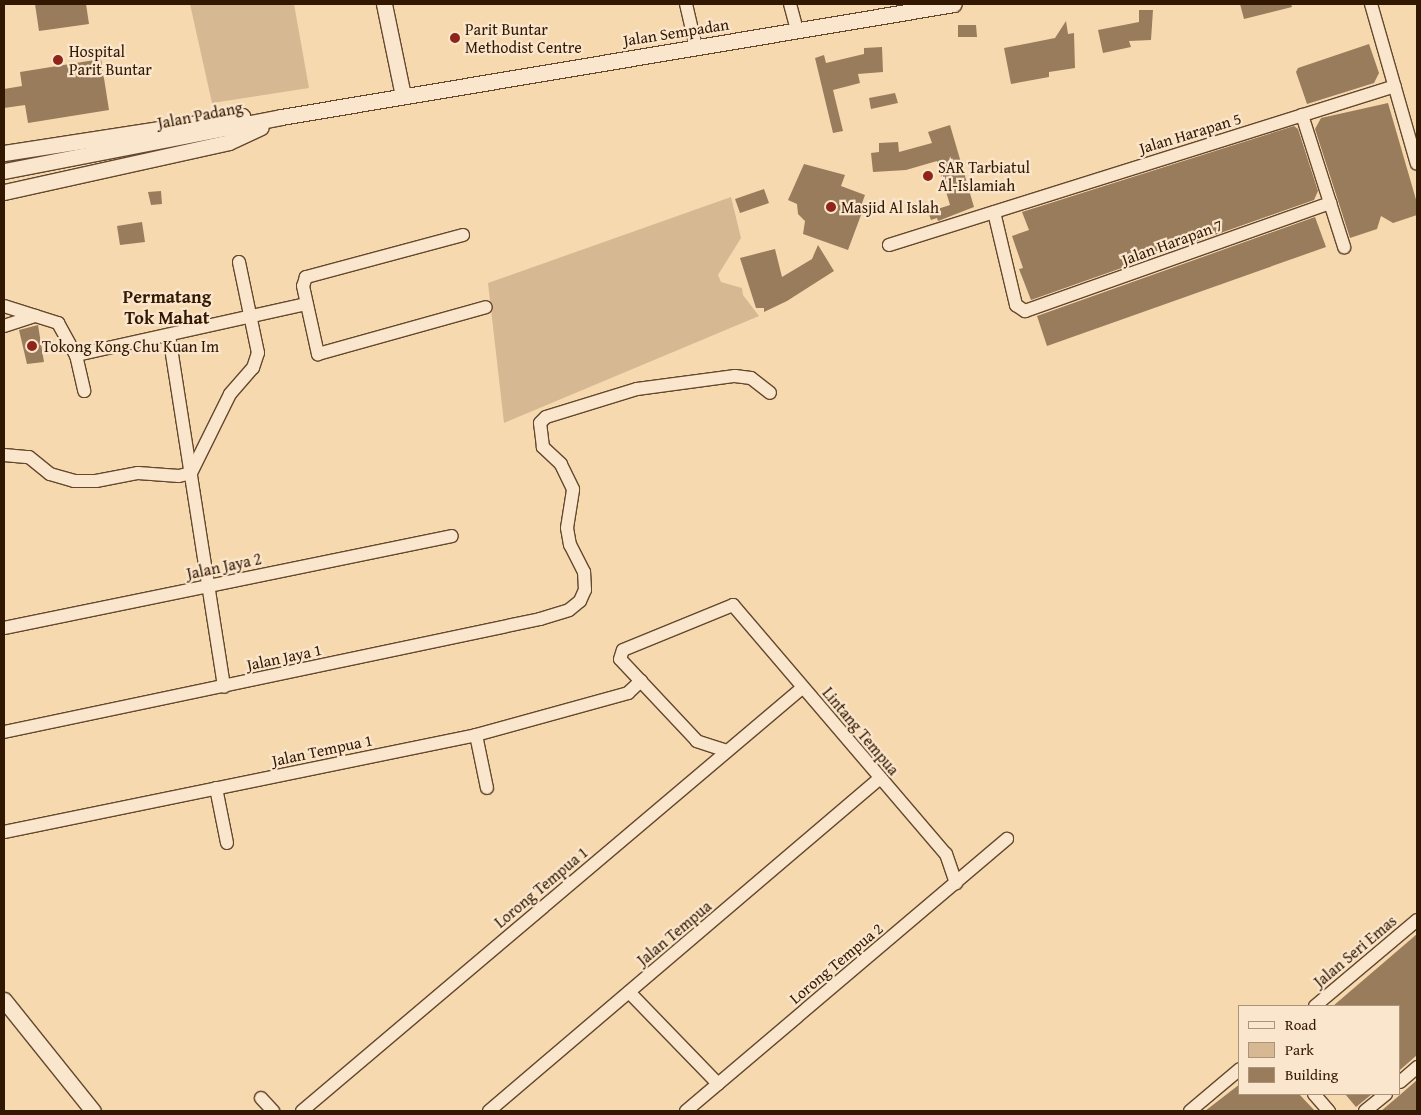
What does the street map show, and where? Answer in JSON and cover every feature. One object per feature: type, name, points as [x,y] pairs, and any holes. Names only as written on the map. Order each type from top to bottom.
[{"type":"street","points":[[384,4],[403,96]]},
{"type":"street","points":[[686,4],[696,47]]},
{"type":"street","points":[[790,4],[797,30]]},
{"type":"street","name":"Jalan Sempadan","points":[[403,96],[954,4]]},
{"type":"street","points":[[1371,4],[1417,164]]},
{"type":"street","name":"Jalan Harapan 5","points":[[889,245],[1395,86]]},
{"type":"street","name":"Jalan Padang","points":[[4,170],[281,117],[403,96]]},
{"type":"street","points":[[1302,115],[1344,247]]},
{"type":"street","points":[[4,153],[234,116],[281,117]]},
{"type":"street","points":[[4,192],[230,142],[281,117]]},
{"type":"street","name":"Jalan Harapan 7","points":[[994,212],[1016,305],[1025,311],[1330,203]]},
{"type":"street","points":[[464,235],[306,277],[303,286],[318,354],[486,307]]},
{"type":"street","points":[[4,455],[29,457],[50,474],[74,481],[96,481],[138,473],[179,476],[191,473],[230,394],[253,368],[258,353],[238,262]]},
{"type":"street","points":[[76,355],[306,304]]},
{"type":"street","points":[[4,306],[58,323],[76,355],[84,391]]},
{"type":"street","points":[[4,326],[35,316]]},
{"type":"street","points":[[169,335],[224,687]]},
{"type":"street","name":"Jalan Jaya 1","points":[[4,732],[540,619],[569,610],[580,602],[586,590],[584,572],[570,545],[567,528],[573,489],[561,464],[543,448],[540,423],[546,417],[637,389],[726,377],[752,378],[770,393]]},
{"type":"street","name":"Jalan Jaya 2","points":[[4,628],[452,536]]},
{"type":"street","name":"Lintang Tempua","points":[[641,681],[620,659],[623,650],[733,605],[802,688],[946,854],[956,882]]},
{"type":"street","points":[[641,681],[697,741],[727,751]]},
{"type":"street","name":"Jalan Tempua 1","points":[[4,832],[476,735],[628,693],[641,681]]},
{"type":"street","name":"Lorong Tempua 1","points":[[302,1111],[802,688]]},
{"type":"street","points":[[476,735],[488,788]]},
{"type":"street","name":"Jalan Tempua","points":[[489,1111],[879,778]]},
{"type":"street","points":[[216,788],[227,843]]},
{"type":"street","name":"Lorong Tempua 2","points":[[686,1111],[1007,839]]},
{"type":"street","name":"Jalan Seri Emas","points":[[1315,1005],[1417,920]]},
{"type":"street","points":[[629,992],[718,1084]]},
{"type":"street","points":[[4,1000],[90,1110]]},
{"type":"street","points":[[1401,1081],[1417,1067]]},
{"type":"street","points":[[1190,1111],[1238,1071]]},
{"type":"street","points":[[1315,1095],[1329,1111]]},
{"type":"street","points":[[1365,1111],[1385,1095]]},
{"type":"street","points":[[261,1098],[273,1111]]},
{"type":"green space","points":[[190,4],[294,4],[309,88],[212,103]]},
{"type":"green space","points":[[731,197],[741,238],[718,275],[721,282],[742,288],[743,295],[759,316],[504,423],[488,283]]},
{"type":"building","points":[[35,4],[86,4],[89,24],[39,31]]},
{"type":"building","points":[[1240,4],[1291,4],[1292,7],[1244,19]]},
{"type":"building","points":[[1139,10],[1153,10],[1151,40],[1129,41],[1131,47],[1103,53],[1098,30],[1139,22]]},
{"type":"building","points":[[1066,21],[1068,34],[1074,33],[1075,68],[1049,72],[1049,77],[1011,84],[1004,48],[1055,38]]},
{"type":"building","points":[[958,25],[976,25],[977,37],[958,37]]},
{"type":"building","points":[[1369,44],[1379,73],[1374,83],[1307,104],[1296,72],[1298,68]]},
{"type":"building","points":[[882,47],[883,72],[858,74],[860,83],[833,90],[843,131],[833,133],[815,58],[824,55],[826,63],[864,54],[864,48]]},
{"type":"building","points":[[101,59],[109,110],[28,123],[25,105],[4,108],[4,89],[22,86],[20,72]]},
{"type":"building","points":[[895,93],[898,103],[871,109],[869,98]]},
{"type":"building","points":[[1388,103],[1417,203],[1417,215],[1393,223],[1381,216],[1377,229],[1350,238],[1315,129],[1321,118]]},
{"type":"building","points":[[950,125],[974,207],[938,221],[937,218],[931,220],[928,212],[950,205],[937,161],[906,170],[873,172],[871,153],[879,152],[879,143],[898,142],[899,152],[932,143],[928,132]]},
{"type":"building","points":[[1294,126],[1298,129],[1318,191],[1314,200],[1031,300],[1019,269],[1023,268],[1012,236],[1029,230],[1022,212]]},
{"type":"building","name":"Masjid Al Islah","points":[[804,164],[845,175],[841,186],[865,195],[861,206],[864,207],[848,250],[803,234],[805,221],[798,214],[797,204],[788,200]]},
{"type":"building","points":[[764,189],[769,203],[740,213],[735,199]]},
{"type":"building","points":[[161,191],[162,204],[151,205],[148,192]]},
{"type":"building","points":[[1315,217],[1326,247],[1047,346],[1037,316]]},
{"type":"building","points":[[142,222],[145,242],[120,245],[117,226]]},
{"type":"building","points":[[818,245],[834,271],[787,301],[764,312],[764,308],[756,308],[740,258],[775,249],[782,277],[812,259]]},
{"type":"building","name":"Tokong Kong Chu Kuan Im","points":[[38,325],[44,362],[27,364],[19,330]]},
{"type":"building","points":[[1417,934],[1417,1055],[1401,1069],[1401,1005],[1334,1005]]},
{"type":"building","points":[[1417,1080],[1417,1111],[1381,1111],[1401,1095]]},
{"type":"building","points":[[1238,1086],[1238,1095],[1300,1095],[1315,1111],[1205,1111]]},
{"type":"building","points":[[1346,1095],[1371,1095],[1356,1107]]},
{"type":"place","name":"Parit Buntar Methodist Centre","points":[[455,38]]},
{"type":"place","name":"Hospital Parit Buntar","points":[[58,60]]},
{"type":"place","name":"SAR Tarbiatul Al-Islamiah","points":[[928,176]]},
{"type":"place","name":"Masjid Al Islah","points":[[831,207]]},
{"type":"place","name":"Tokong Kong Chu Kuan Im","points":[[32,346]]},
{"type":"district","name":"Permatang Tok Mahat","points":[[167,308]]}]
